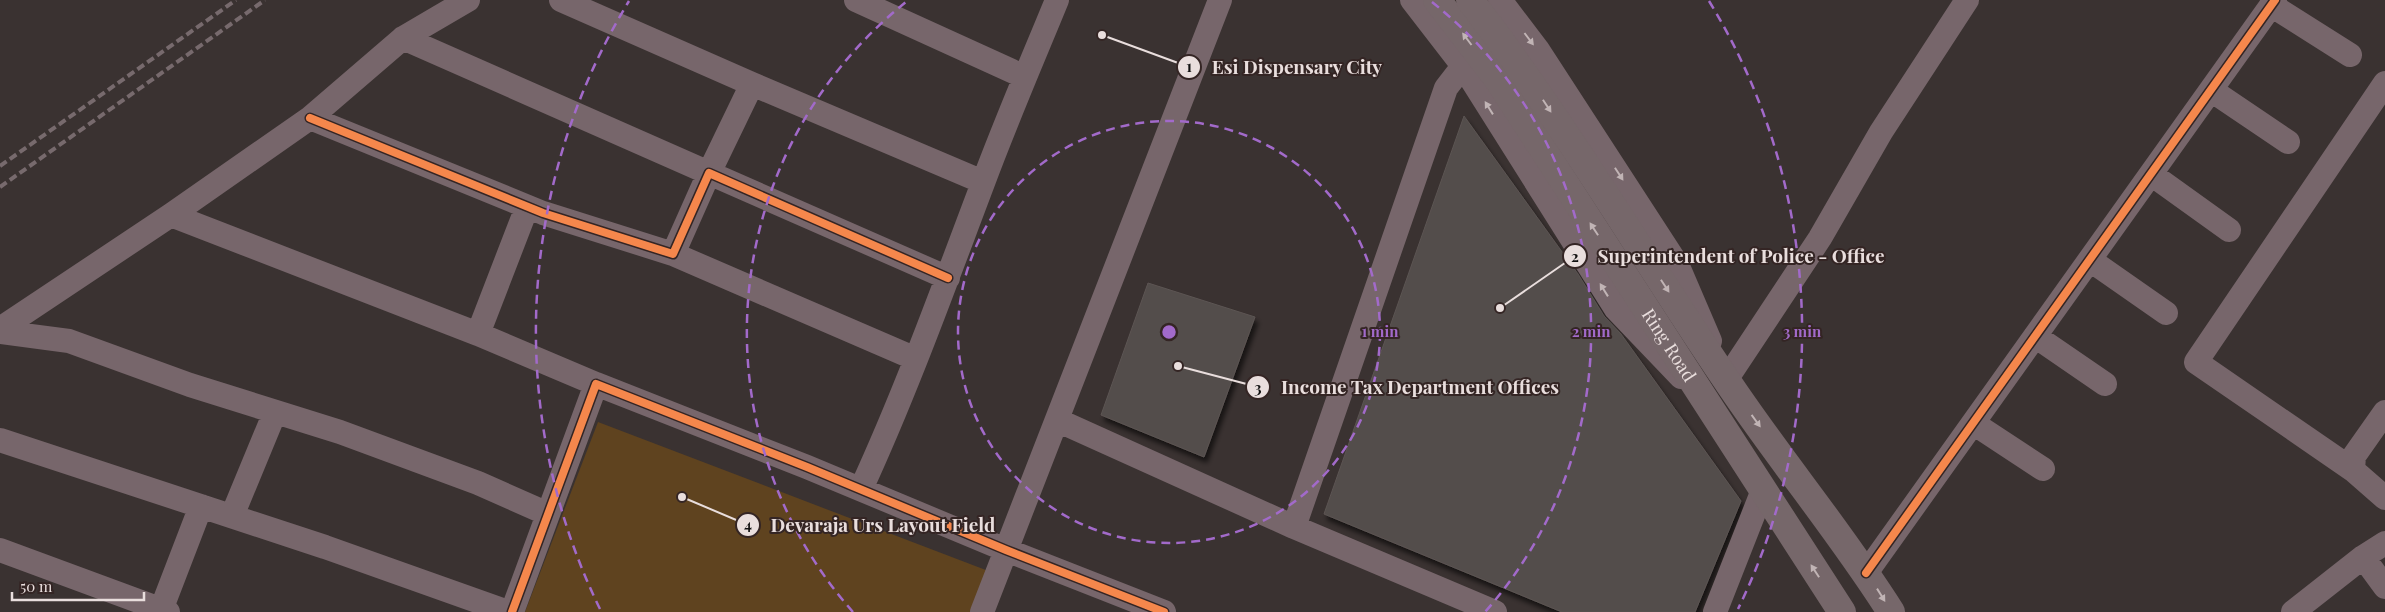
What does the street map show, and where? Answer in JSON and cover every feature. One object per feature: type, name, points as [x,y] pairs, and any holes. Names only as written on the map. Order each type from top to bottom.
[{"type":"main road","points":[[1437,0],[1509,72]]},
{"type":"main road","points":[[1470,0],[1509,72],[1726,380],[1866,573],[1891,612]]},
{"type":"main road","name":"Ring Road","points":[[1509,72],[1707,404],[1842,612]]},
{"type":"street","points":[[0,330],[171,215],[310,118],[403,38],[468,0]]},
{"type":"street","points":[[561,0],[983,182]]},
{"type":"street","points":[[856,0],[1025,76]]},
{"type":"street","points":[[861,489],[884,440],[948,278],[983,182],[1057,0]]},
{"type":"street","points":[[982,612],[1220,0]]},
{"type":"street","points":[[1412,0],[1463,66],[1616,309],[1707,404]]},
{"type":"street","points":[[1500,0],[1538,50],[1678,264],[1726,380]]},
{"type":"street","points":[[1726,380],[1820,238],[1881,132],[1967,0]]},
{"type":"street","points":[[1866,573],[2273,3],[2350,55]]},
{"type":"street","points":[[403,38],[948,278]]},
{"type":"street","points":[[1294,527],[1446,88],[1463,66]]},
{"type":"street","points":[[2385,83],[2196,362],[2354,470],[2385,498]]},
{"type":"street","points":[[673,254],[752,84]]},
{"type":"street","points":[[2211,90],[2288,142]]},
{"type":"street","points":[[310,118],[527,206],[673,254],[916,358]]},
{"type":"street","points":[[2150,174],[2229,230]]},
{"type":"street","points":[[478,334],[527,206]]},
{"type":"street","points":[[171,215],[478,334],[596,384],[1164,612]]},
{"type":"street","points":[[2090,260],[2166,314]]},
{"type":"street","points":[[0,330],[69,341],[190,385],[340,432],[478,483],[548,514]]},
{"type":"street","points":[[2035,336],[2104,384]]},
{"type":"street","points":[[512,612],[596,384]]},
{"type":"street","points":[[232,516],[275,412]]},
{"type":"street","points":[[2354,470],[2354,456],[2385,412]]},
{"type":"street","points":[[1057,420],[1294,527],[1495,612]]},
{"type":"street","points":[[1973,423],[2043,469]]},
{"type":"street","points":[[0,440],[232,516],[508,612]]},
{"type":"street","points":[[1715,612],[1763,490]]},
{"type":"street","points":[[0,550],[165,611],[200,506]]},
{"type":"street","points":[[2293,612],[2363,557],[2385,543]]},
{"type":"street","points":[[2363,557],[2385,587]]},
{"type":"shaded area","points":[[598,422],[991,572],[976,612],[525,612]]},
{"type":"building","points":[[1464,116],[1578,274],[1604,316],[1621,334],[1741,501],[1695,612],[1562,612],[1324,514]]},
{"type":"building","points":[[1148,283],[1255,317],[1204,457],[1101,415]]},
{"type":"railway","points":[[0,166],[236,0]]},
{"type":"railway","points":[[0,187],[265,0]]},
{"type":"cycle path","points":[[1866,573],[2275,0]]},
{"type":"cycle path","points":[[310,118],[543,213],[673,254],[709,173],[948,278]]},
{"type":"cycle path","points":[[512,612],[596,384],[807,467],[1006,550],[1164,612]]},
{"type":"place","name":"Esi Dispensary City","points":[[1102,35]]},
{"type":"place","name":"Superintendent of Police - Office","points":[[1500,308]]},
{"type":"place","name":"Income Tax Department Offices","points":[[1178,366]]},
{"type":"place","name":"Devaraja Urs Layout Field","points":[[682,497]]}]
